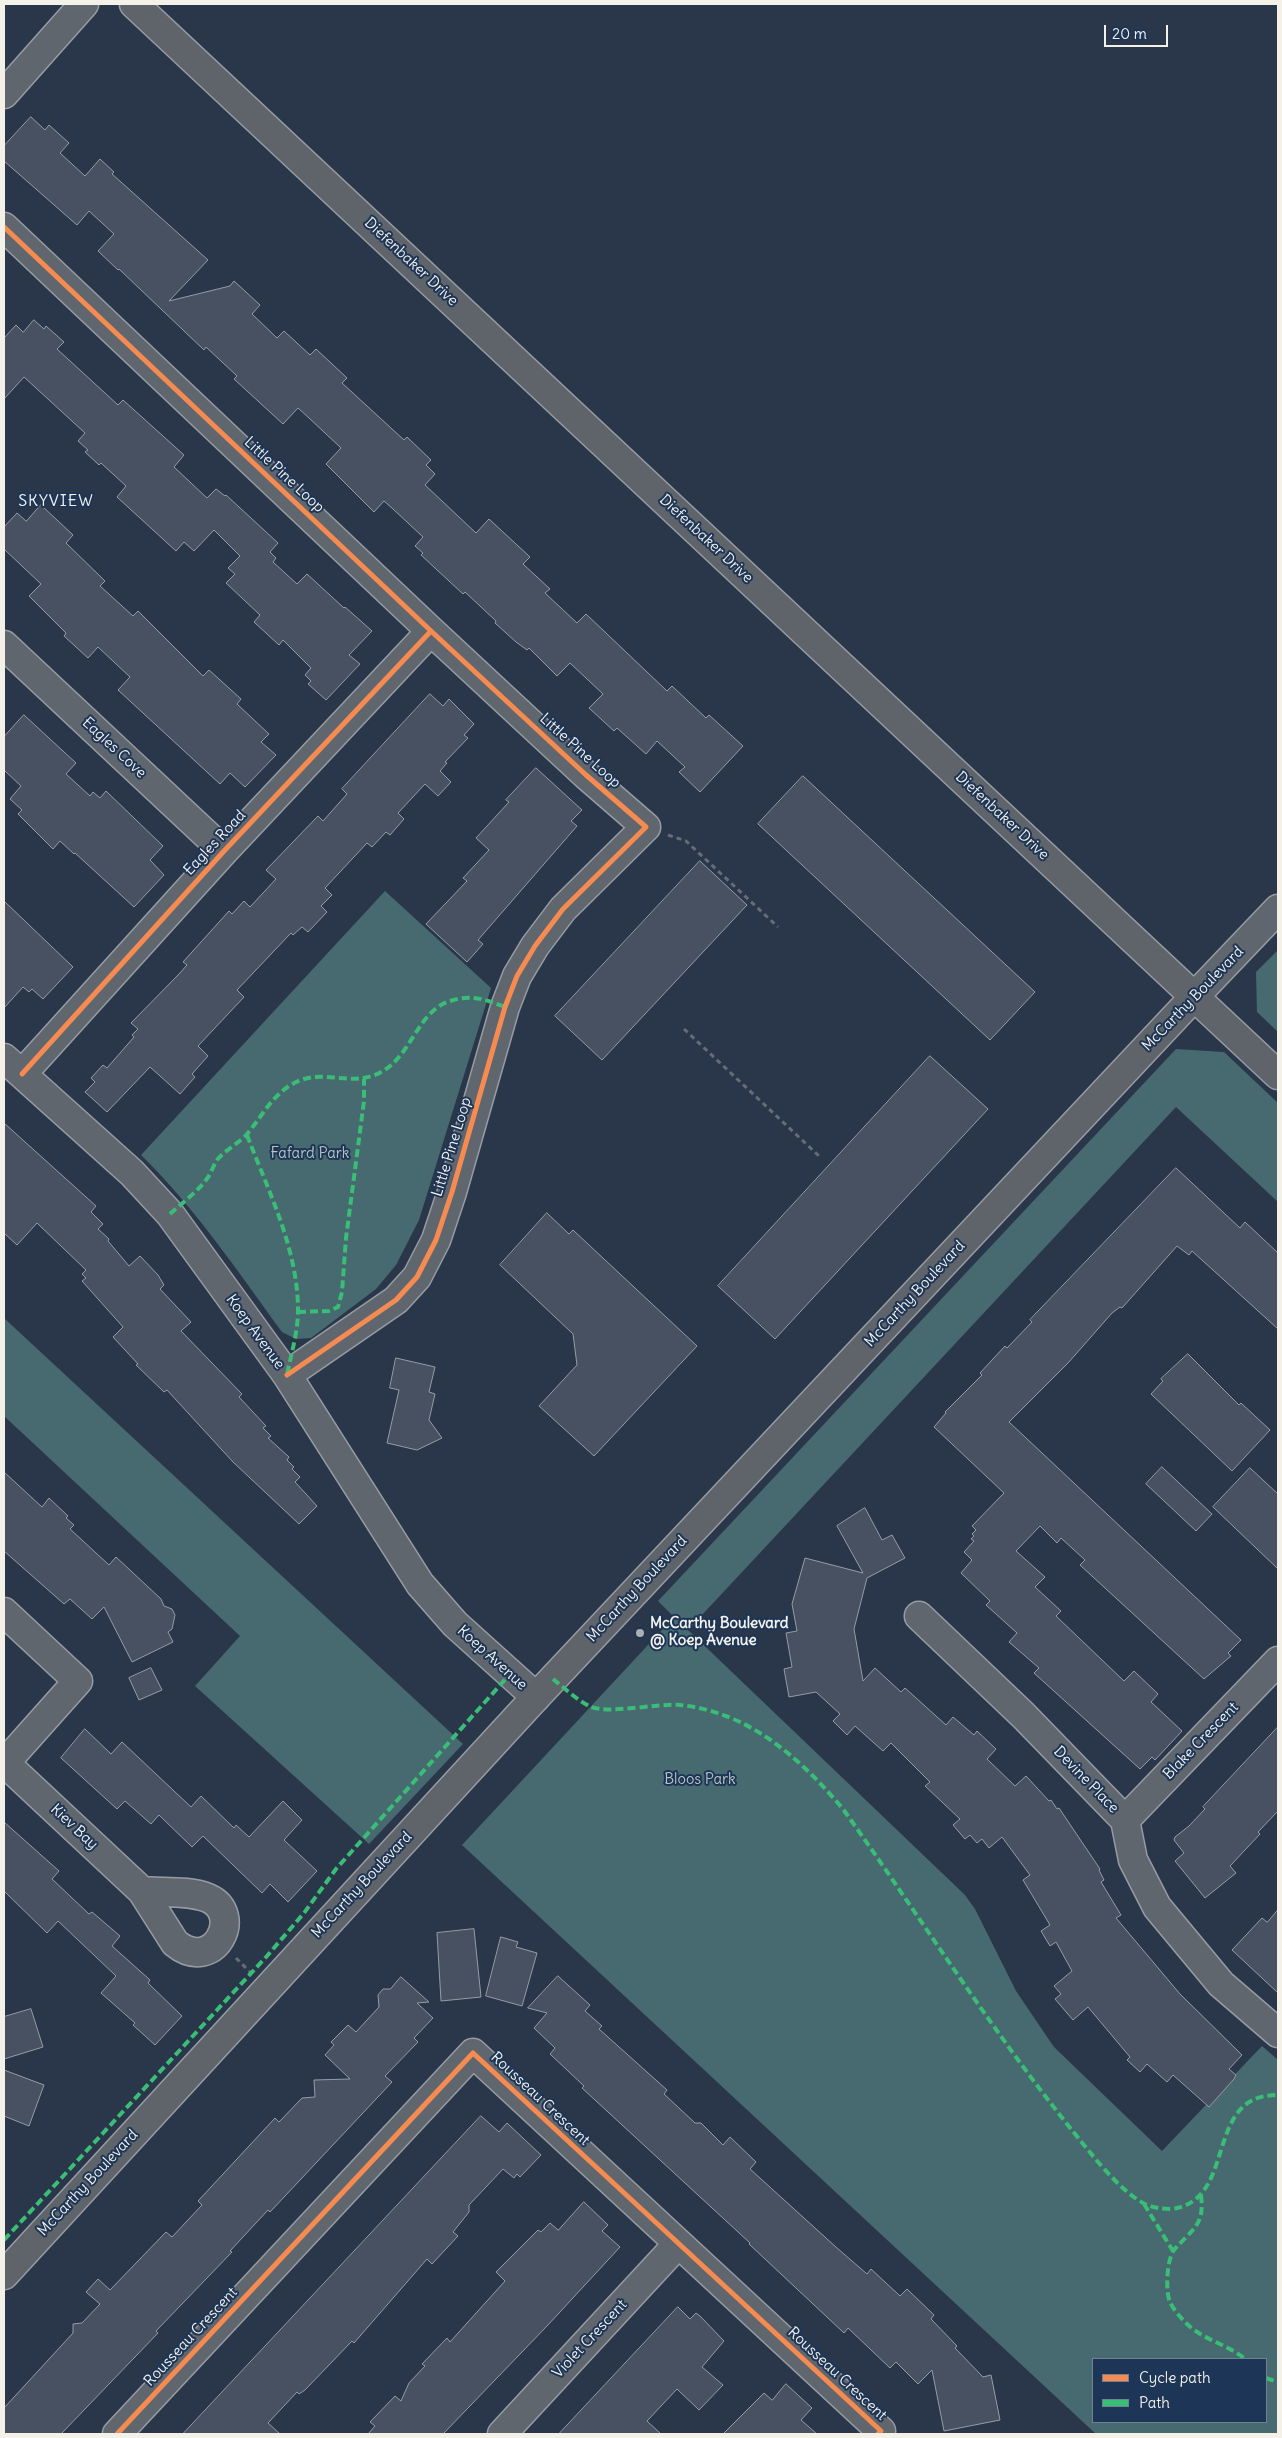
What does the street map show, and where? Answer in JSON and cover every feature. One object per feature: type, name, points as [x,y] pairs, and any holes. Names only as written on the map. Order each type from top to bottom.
[{"type":"main road","name":"Diefenbaker Drive","points":[[134,4],[1278,1075]]},
{"type":"main road","name":"McCarthy Boulevard","points":[[4,2275],[536,1697],[1194,997]]},
{"type":"street","points":[[4,94],[84,4]]},
{"type":"street","name":"Little Pine Loop","points":[[4,227],[431,631],[586,775],[646,827],[563,909],[535,946],[517,976],[505,1007],[447,1208],[436,1240],[417,1277],[396,1300],[287,1375]]},
{"type":"street","name":"Eagles Road","points":[[13,1066],[224,851],[431,631]]},
{"type":"street","name":"Eagles Cove","points":[[4,645],[224,851]]},
{"type":"street","name":"McCarthy Boulevard","points":[[1194,997],[1278,909]]},
{"type":"street","name":"Koep Avenue","points":[[13,1066],[132,1173],[170,1214],[287,1375],[420,1584],[455,1624],[536,1697]]},
{"type":"street","points":[[4,1612],[78,1681],[5,1764]]},
{"type":"street","name":"Devine Place","points":[[919,1616],[1023,1715],[1124,1820],[1133,1860],[1157,1907],[1221,1984],[1278,2034]]},
{"type":"street","name":"Blake Crescent","points":[[1124,1820],[1278,1661]]},
{"type":"street","name":"Kiev Bay","points":[[5,1764],[142,1892]]},
{"type":"street","name":"Rousseau Crescent","points":[[117,2434],[473,2053],[678,2245],[881,2431],[878,2434]]},
{"type":"street","name":"Violet Crescent","points":[[502,2434],[678,2245]]},
{"type":"path","points":[[646,827],[686,841],[778,928]]},
{"type":"path","points":[[684,1029],[819,1156]]},
{"type":"green space","name":"Fafard Park","points":[[385,891],[491,988],[419,1220],[396,1265],[376,1289],[311,1338],[296,1339],[282,1332],[197,1218],[161,1175],[141,1155]]},
{"type":"green space","points":[[1278,950],[1278,1032],[1257,1012],[1256,972]]},
{"type":"green space","name":"Bloos Park","points":[[1176,1049],[1224,1052],[1278,1103],[1278,1202],[1176,1107],[688,1630],[965,1895],[975,1909],[1016,1991],[1054,2047],[1162,2151],[1262,2046],[1278,2060],[1278,2434],[1096,2434],[462,1845],[674,1617],[658,1601]]},
{"type":"green space","points":[[4,1318],[463,1744],[369,1844],[195,1686],[240,1636],[4,1416]]},
{"type":"building","points":[[31,117],[45,130],[49,125],[69,143],[60,153],[85,176],[100,159],[114,172],[112,174],[208,260],[169,301],[230,286],[234,281],[260,305],[252,314],[277,338],[284,331],[310,355],[316,349],[347,378],[342,383],[404,440],[407,437],[431,460],[426,465],[435,474],[425,485],[476,533],[489,519],[530,557],[523,564],[550,589],[545,593],[577,623],[586,614],[667,691],[672,686],[706,718],[709,715],[743,746],[700,792],[679,772],[685,767],[657,741],[646,754],[617,728],[614,731],[589,708],[603,694],[570,663],[557,676],[529,648],[527,650],[516,642],[495,623],[496,621],[465,592],[463,594],[421,555],[423,553],[415,546],[423,537],[384,501],[374,512],[326,464],[341,448],[298,408],[283,424],[234,379],[237,376],[206,347],[204,350],[98,251],[114,234],[89,211],[77,225],[4,161],[4,146]]},
{"type":"building","points":[[34,320],[44,329],[46,326],[64,342],[57,349],[118,405],[123,400],[184,455],[174,467],[207,498],[216,489],[226,495],[278,543],[270,552],[276,558],[273,562],[297,584],[307,574],[372,631],[349,655],[360,664],[326,700],[308,684],[311,681],[305,675],[311,668],[283,640],[279,645],[254,622],[260,615],[226,583],[235,574],[228,568],[240,556],[214,530],[194,551],[184,542],[176,551],[117,497],[126,486],[101,463],[99,465],[85,452],[88,450],[78,441],[85,433],[24,377],[4,399],[4,338],[16,325],[23,332]]},
{"type":"building","points":[[41,505],[73,535],[66,543],[105,581],[100,586],[133,616],[138,611],[203,676],[209,670],[241,699],[237,704],[269,734],[261,742],[276,755],[245,787],[230,773],[220,784],[118,690],[130,677],[98,647],[88,658],[64,636],[66,633],[29,596],[41,584],[4,549],[4,527],[17,513],[26,521]]},
{"type":"building","points":[[430,694],[443,706],[449,699],[474,724],[464,735],[468,738],[445,762],[447,763],[440,771],[451,782],[438,796],[425,784],[398,813],[404,819],[390,835],[386,832],[372,847],[367,843],[325,888],[332,895],[321,906],[327,912],[308,932],[302,927],[293,935],[291,933],[237,990],[244,997],[198,1046],[208,1056],[192,1074],[195,1077],[180,1094],[150,1067],[107,1112],[85,1092],[95,1082],[91,1078],[103,1065],[107,1068],[134,1037],[132,1035],[138,1029],[131,1023],[187,965],[183,962],[229,911],[232,914],[244,901],[250,907],[276,879],[266,870],[318,816],[323,821],[347,794],[342,789]]},
{"type":"building","points":[[24,715],[76,763],[66,774],[90,796],[93,792],[100,798],[106,791],[163,846],[150,860],[164,875],[134,907],[60,841],[53,849],[18,814],[22,810],[10,799],[21,786],[4,770],[4,737]]},
{"type":"building","points":[[536,768],[582,810],[571,821],[577,826],[478,940],[483,944],[467,962],[426,924],[467,881],[463,878],[489,850],[476,838],[509,802],[506,800]]},
{"type":"building","points":[[803,776],[1035,992],[990,1040],[758,824]]},
{"type":"building","points":[[700,861],[747,905],[602,1060],[555,1016]]},
{"type":"building","points":[[4,901],[73,967],[43,999],[32,989],[29,992],[23,987],[4,1008]]},
{"type":"building","points":[[930,1056],[988,1109],[775,1339],[718,1286]]},
{"type":"building","points":[[4,1123],[96,1206],[91,1212],[103,1224],[98,1229],[109,1239],[108,1241],[129,1266],[140,1256],[158,1275],[164,1285],[160,1289],[191,1322],[181,1331],[242,1394],[239,1397],[266,1426],[263,1428],[271,1436],[268,1438],[289,1457],[287,1460],[300,1477],[295,1482],[317,1506],[299,1524],[233,1462],[167,1390],[164,1392],[136,1365],[138,1364],[113,1337],[123,1327],[82,1281],[86,1278],[82,1274],[86,1270],[37,1223],[17,1245],[4,1233]]},
{"type":"building","points":[[1176,1168],[1240,1228],[1245,1222],[1278,1253],[1278,1329],[1192,1251],[1189,1255],[1177,1246],[1122,1308],[1120,1307],[1112,1313],[1068,1363],[1009,1422],[1241,1640],[1228,1653],[1231,1656],[1204,1679],[1080,1565],[1085,1560],[1061,1538],[1057,1543],[1040,1526],[1016,1551],[1045,1577],[1035,1587],[1061,1611],[1056,1616],[1124,1681],[1134,1671],[1158,1694],[1151,1702],[1182,1731],[1155,1760],[1152,1757],[1140,1769],[1034,1673],[1039,1668],[1009,1642],[1017,1633],[986,1605],[990,1601],[961,1573],[972,1560],[964,1552],[974,1541],[971,1539],[974,1536],[972,1534],[976,1530],[972,1526],[1004,1493],[934,1427],[945,1412],[982,1375],[980,1373],[1005,1346],[1007,1348],[1032,1322],[1030,1320]]},
{"type":"building","points":[[547,1213],[569,1234],[573,1230],[697,1346],[594,1456],[539,1406],[577,1365],[573,1334],[500,1265]]},
{"type":"building","points":[[1188,1354],[1239,1405],[1241,1403],[1270,1430],[1232,1471],[1151,1394],[1163,1381],[1161,1379]]},
{"type":"building","points":[[396,1358],[435,1367],[429,1392],[435,1394],[429,1420],[442,1438],[417,1450],[387,1443],[399,1390],[390,1388]]},
{"type":"building","points":[[1162,1467],[1212,1514],[1196,1531],[1146,1484]]},
{"type":"building","points":[[1250,1468],[1278,1494],[1278,1569],[1213,1507]]},
{"type":"building","points":[[4,1472],[42,1507],[49,1498],[68,1516],[66,1518],[74,1525],[70,1529],[109,1565],[116,1557],[161,1599],[164,1606],[172,1609],[175,1615],[172,1629],[168,1632],[173,1642],[132,1662],[104,1607],[92,1619],[70,1599],[64,1604],[4,1551]]},
{"type":"building","points":[[865,1508],[882,1540],[892,1535],[905,1558],[867,1578],[854,1629],[863,1681],[875,1668],[901,1692],[905,1688],[946,1725],[953,1717],[974,1735],[977,1731],[996,1749],[987,1759],[1015,1786],[1026,1776],[1049,1801],[1051,1800],[1057,1809],[1059,1808],[1100,1869],[1104,1880],[1101,1882],[1121,1915],[1116,1918],[1180,1994],[1242,2055],[1229,2069],[1236,2075],[1234,2079],[1209,2107],[1173,2075],[1167,2082],[1147,2064],[1140,2072],[1127,2060],[1130,2057],[1088,2007],[1073,2020],[1055,1999],[1061,1994],[1054,1986],[1072,1971],[1056,1942],[1050,1946],[1041,1931],[1050,1925],[1023,1880],[1030,1875],[1002,1837],[989,1848],[982,1839],[977,1843],[970,1835],[965,1839],[953,1825],[960,1819],[925,1786],[930,1782],[891,1743],[883,1751],[855,1726],[847,1735],[833,1721],[840,1714],[816,1692],[789,1697],[784,1669],[792,1667],[786,1633],[797,1631],[792,1604],[805,1558],[863,1573],[837,1526]]},
{"type":"building","points":[[151,1668],[162,1690],[139,1700],[129,1678]]},
{"type":"building","points":[[1278,1727],[1278,1811],[1258,1832],[1260,1834],[1230,1866],[1236,1873],[1205,1898],[1175,1861],[1184,1853],[1174,1840],[1175,1837],[1189,1826],[1205,1809],[1203,1807]]},
{"type":"building","points":[[85,1729],[111,1754],[122,1742],[191,1807],[201,1796],[234,1828],[236,1825],[249,1837],[283,1801],[302,1820],[284,1840],[317,1871],[288,1902],[270,1884],[262,1893],[203,1836],[192,1847],[159,1815],[151,1824],[125,1801],[117,1809],[61,1758]]},
{"type":"building","points":[[4,1822],[59,1871],[52,1879],[89,1914],[92,1912],[120,1936],[112,1946],[150,1980],[148,1983],[182,2016],[155,2045],[133,2025],[135,2023],[101,1993],[116,1976],[58,1921],[47,1933],[4,1891]]},
{"type":"building","points":[[1278,1910],[1278,1993],[1232,1950],[1262,1918],[1267,1922]]},
{"type":"building","points":[[474,1929],[481,1997],[441,2001],[437,1933]]},
{"type":"building","points":[[501,1937],[518,1942],[516,1947],[537,1953],[522,2006],[486,1996]]},
{"type":"building","points":[[558,1976],[590,2005],[585,2011],[602,2026],[599,2029],[667,2090],[664,2094],[695,2123],[701,2123],[723,2145],[730,2137],[756,2162],[750,2169],[837,2248],[867,2274],[871,2269],[900,2296],[907,2289],[934,2315],[931,2319],[957,2346],[955,2348],[983,2377],[991,2375],[1000,2420],[944,2431],[932,2370],[918,2384],[896,2362],[890,2368],[848,2328],[844,2333],[750,2243],[582,2088],[584,2086],[550,2054],[555,2048],[534,2028],[547,2013],[528,2008]]},
{"type":"building","points":[[401,1977],[429,2002],[417,2003],[433,2018],[414,2038],[418,2042],[385,2076],[392,2082],[270,2212],[268,2210],[230,2251],[232,2252],[156,2331],[158,2333],[61,2434],[4,2434],[4,2408],[73,2333],[73,2324],[82,2323],[100,2304],[86,2292],[98,2279],[110,2290],[166,2232],[172,2237],[202,2205],[198,2201],[275,2118],[279,2122],[302,2098],[315,2097],[314,2080],[350,2079],[325,2055],[334,2045],[331,2042],[348,2025],[356,2032],[379,2007],[378,1995],[383,1989],[390,1989]]},
{"type":"building","points":[[31,2009],[43,2047],[4,2059],[4,2017]]},
{"type":"building","points":[[4,2070],[44,2085],[29,2126],[4,2116]]},
{"type":"building","points":[[481,2116],[499,2132],[507,2123],[541,2155],[520,2177],[517,2174],[514,2178],[503,2169],[469,2205],[469,2212],[453,2232],[458,2236],[432,2264],[427,2259],[354,2343],[352,2341],[305,2390],[299,2394],[297,2392],[268,2423],[280,2434],[183,2434]]},
{"type":"building","points":[[584,2202],[608,2225],[602,2231],[620,2247],[547,2326],[443,2434],[368,2434],[375,2426],[370,2422],[395,2396],[401,2401],[409,2383],[425,2366],[422,2364],[447,2338],[450,2342],[505,2281],[496,2272],[538,2230],[541,2232],[550,2223],[558,2230]]},
{"type":"building","points":[[678,2307],[690,2319],[696,2313],[724,2341],[702,2367],[723,2385],[699,2410],[677,2389],[647,2421],[661,2434],[559,2434]]},
{"type":"building","points":[[786,2384],[812,2408],[801,2420],[817,2434],[723,2434],[764,2393],[772,2400]]},
{"type":"marked path","points":[[170,1214],[198,1189],[208,1178],[217,1160],[245,1137],[271,1102],[292,1084],[311,1077],[351,1079],[372,1076],[383,1071],[393,1064],[430,1014],[439,1006],[450,1001],[478,998],[505,1007]]},
{"type":"marked path","points":[[298,1312],[329,1311],[338,1307],[342,1292],[346,1238],[364,1101],[364,1079]]},
{"type":"marked path","points":[[247,1135],[281,1223],[294,1268],[298,1314],[287,1375]]},
{"type":"marked path","points":[[4,2240],[267,1956],[304,1913],[336,1869],[510,1674]]},
{"type":"marked path","points":[[553,1679],[579,1700],[597,1708],[619,1709],[680,1705],[705,1709],[729,1717],[751,1728],[771,1740],[791,1756],[809,1772],[843,1809],[1011,2051],[1071,2129],[1115,2181],[1145,2204],[1171,2209],[1192,2202],[1206,2188],[1229,2129],[1239,2111],[1254,2099],[1278,2095]]},
{"type":"marked path","points":[[1201,2195],[1202,2205],[1199,2220],[1192,2232],[1174,2250],[1170,2260],[1168,2297],[1175,2310],[1193,2329],[1231,2349],[1244,2358]]},
{"type":"marked path","points":[[1144,2204],[1173,2251]]},
{"type":"marked path","points":[[1267,2378],[1278,2382]]},
{"type":"cycle path","points":[[4,227],[431,631],[586,775],[646,827],[563,909],[535,946],[517,976],[505,1007],[452,1192],[436,1240],[417,1277],[396,1300],[287,1375]]},
{"type":"cycle path","points":[[22,1074],[224,851],[431,631]]},
{"type":"cycle path","points":[[117,2434],[473,2053],[881,2431],[878,2434]]},
{"type":"place","name":"McCarthy Boulevard @ Koep Avenue","points":[[640,1633]]},
{"type":"district","name":"SKYVIEW","points":[[56,501]]}]
